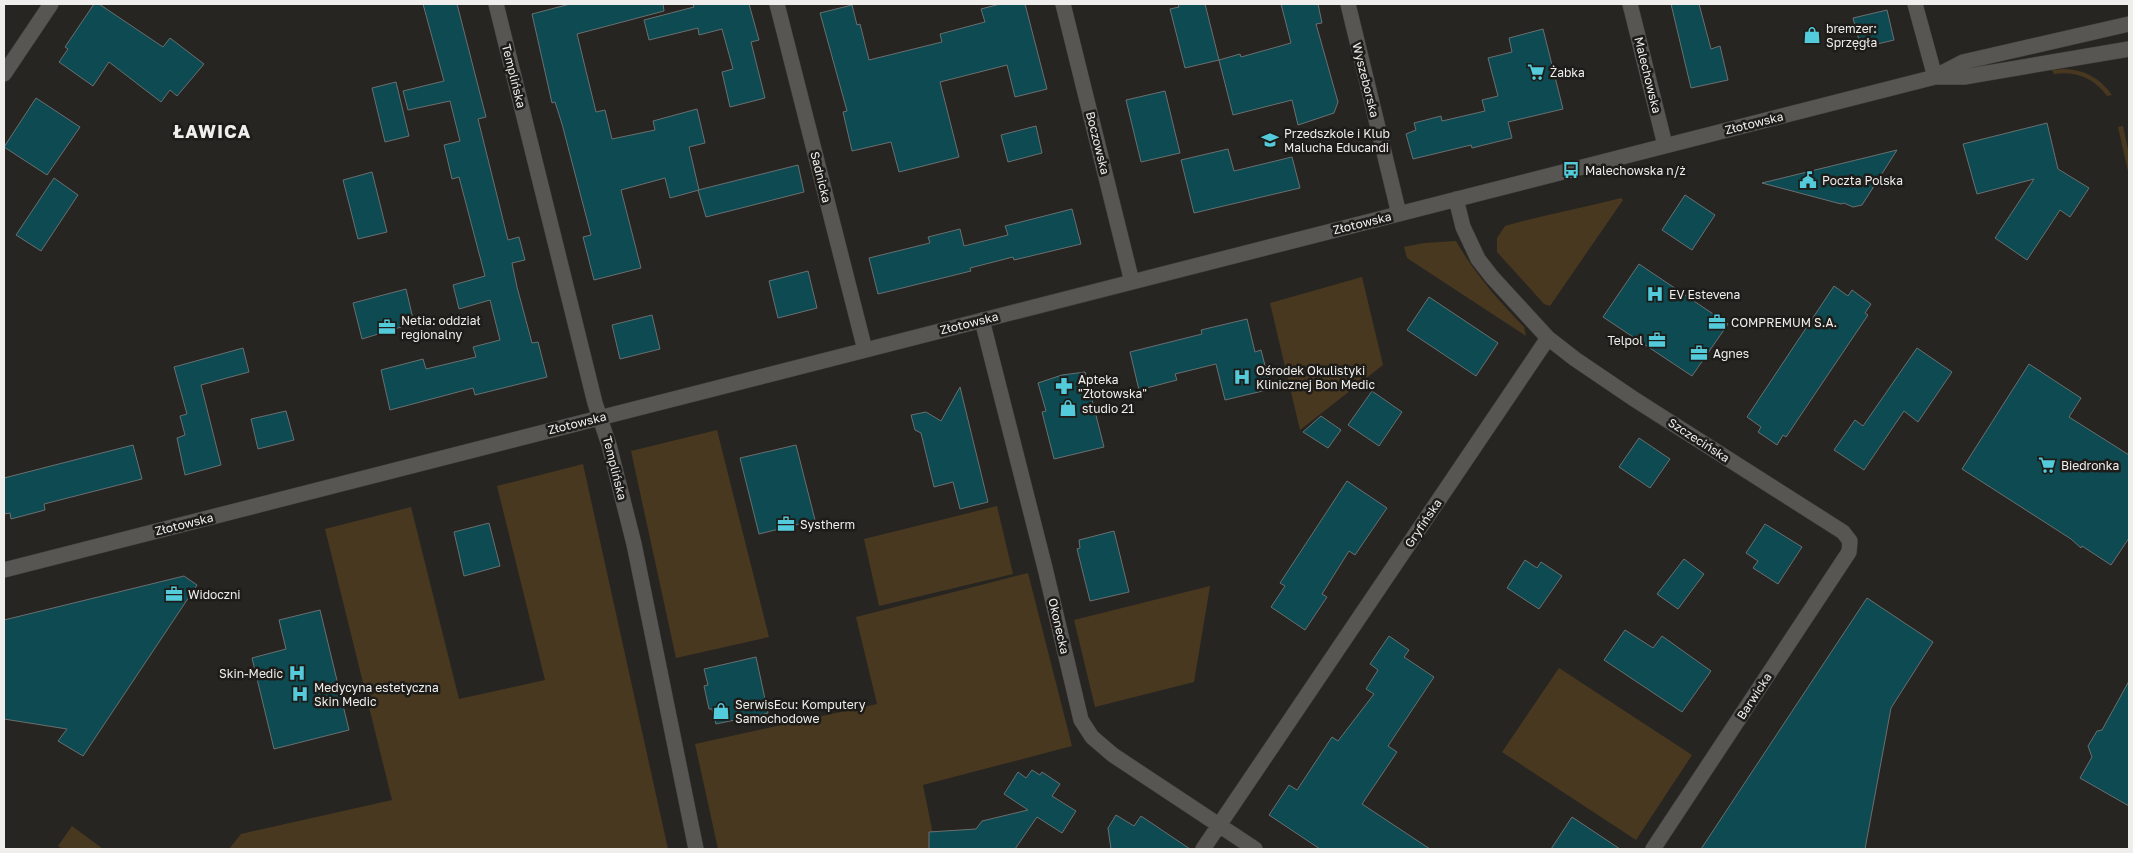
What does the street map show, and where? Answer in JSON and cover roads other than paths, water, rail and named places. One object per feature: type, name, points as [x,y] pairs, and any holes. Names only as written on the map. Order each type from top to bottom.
[{"type":"street","points":[[4,74],[51,4]]},
{"type":"street","name":"Templińska","points":[[496,4],[595,403],[601,417],[634,544],[696,849]]},
{"type":"street","name":"Sadnicka","points":[[777,4],[864,350]]},
{"type":"street","name":"Boczowska","points":[[1063,4],[1132,282]]},
{"type":"street","name":"Wyszeborska","points":[[1348,4],[1399,214]]},
{"type":"street","name":"Malechowska","points":[[1630,4],[1665,145]]},
{"type":"street","points":[[1915,4],[1935,77]]},
{"type":"street","points":[[2126,24],[2129,51]]},
{"type":"street","name":"Złotowska","points":[[4,570],[1935,77],[1963,62],[2126,24]]},
{"type":"street","name":"Złotowska","points":[[1935,77],[1964,77],[2129,51]]},
{"type":"street","points":[[1456,199],[1463,227],[1478,259],[1548,338]]},
{"type":"street","name":"Okonecka","points":[[982,320],[1045,568],[1081,720],[1092,737],[1113,755],[1255,849]]},
{"type":"street","name":"Szczecińska","points":[[1548,338],[1575,359],[1634,399],[1843,532],[1850,541]]},
{"type":"street","name":"Gryfińska","points":[[1203,849],[1548,338]]},
{"type":"street","name":"Barwicka","points":[[1654,849],[1849,552],[1850,541]]},
{"type":"place","name":"bremzer: Sprzęgła","points":[[1812,35]]},
{"type":"place","name":"Żabka","points":[[1536,72]]},
{"type":"place","name":"Przedszkole i Klub Malucha Educandi","points":[[1270,140]]},
{"type":"place","name":"Malechowska n/ż","points":[[1571,170]]},
{"type":"place","name":"Poczta Polska","points":[[1808,180]]},
{"type":"place","name":"EV Estevena","points":[[1655,294]]},
{"type":"place","name":"COMPREMUM S.A.","points":[[1717,322]]},
{"type":"place","name":"Netia: oddział regionalny","points":[[387,327]]},
{"type":"place","name":"Telpol","points":[[1657,340]]},
{"type":"place","name":"Agnes","points":[[1699,353]]},
{"type":"place","name":"Ośrodek Okulistyki Klinicznej Bon Medic","points":[[1242,377]]},
{"type":"place","name":"Apteka \"Złotowska\"","points":[[1064,386]]},
{"type":"place","name":"studio 21","points":[[1068,408]]},
{"type":"place","name":"Biedronka","points":[[2047,465]]},
{"type":"place","name":"Systherm","points":[[786,524]]},
{"type":"place","name":"Widoczni","points":[[174,594]]},
{"type":"place","name":"Skin-Medic","points":[[297,673]]},
{"type":"place","name":"Medycyna estetyczna Skin Medic","points":[[300,694]]},
{"type":"place","name":"SerwisEcu: Komputery Samochodowe","points":[[721,711]]},
{"type":"district","name":"ŁAWICA","points":[[212,131]]}]
